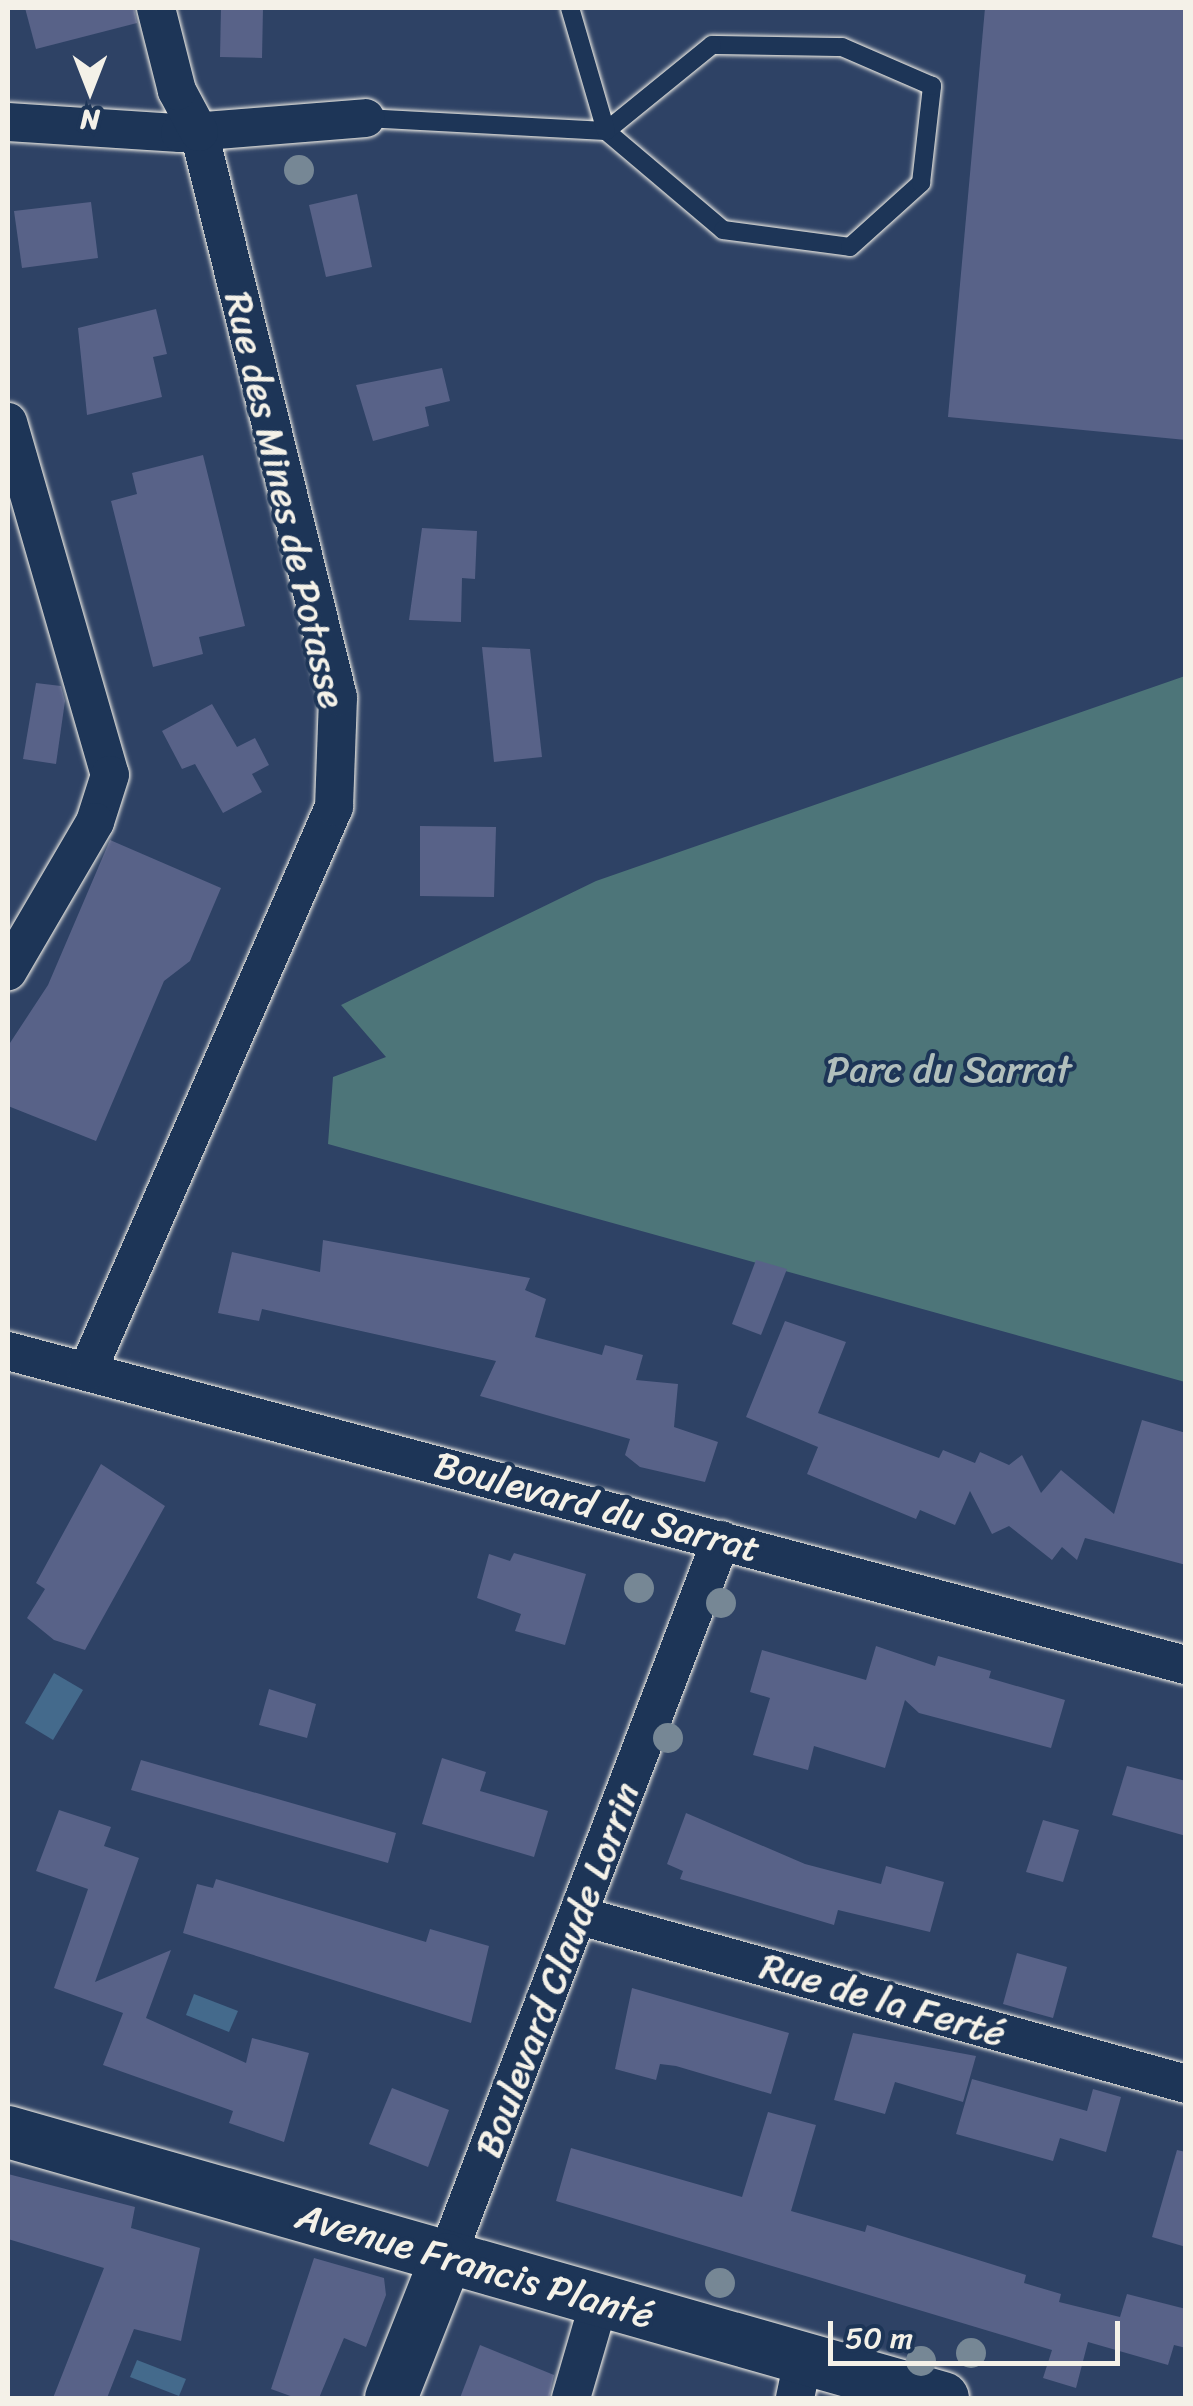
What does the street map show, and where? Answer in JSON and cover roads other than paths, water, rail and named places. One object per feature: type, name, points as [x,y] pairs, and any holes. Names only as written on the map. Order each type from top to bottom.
[{"type":"street","name":"Rue des Mines de Potasse","points":[[87,1372],[334,808],[338,697],[199,132],[178,91],[156,8]]},
{"type":"street","points":[[8,122],[199,132],[365,118]]},
{"type":"street","points":[[8,422],[110,775],[95,822],[8,970]]},
{"type":"street","name":"Boulevard du Sarrat","points":[[8,1351],[1186,1665]]},
{"type":"street","name":"Boulevard Claude Lorrin","points":[[391,2398],[722,1540]]},
{"type":"street","name":"Rue de la Ferté","points":[[580,1916],[1186,2084]]},
{"type":"street","name":"Avenue Francis Planté","points":[[8,2132],[599,2302],[799,2379],[943,2398]]},
{"type":"street","points":[[571,2398],[599,2302]]},
{"type":"lane","points":[[365,118],[606,130],[712,44],[842,47],[932,86],[922,183],[850,247],[723,230],[606,130],[570,8]]},
{"type":"water","points":[[54,1673],[83,1690],[53,1740],[25,1723]]},
{"type":"water","points":[[194,1994],[238,2011],[229,2032],[186,2015]]},
{"type":"water","points":[[137,2360],[186,2379],[179,2396],[130,2377]]},
{"type":"park label","name":"Parc du Sarrat","points":[[949,1070]]}]
